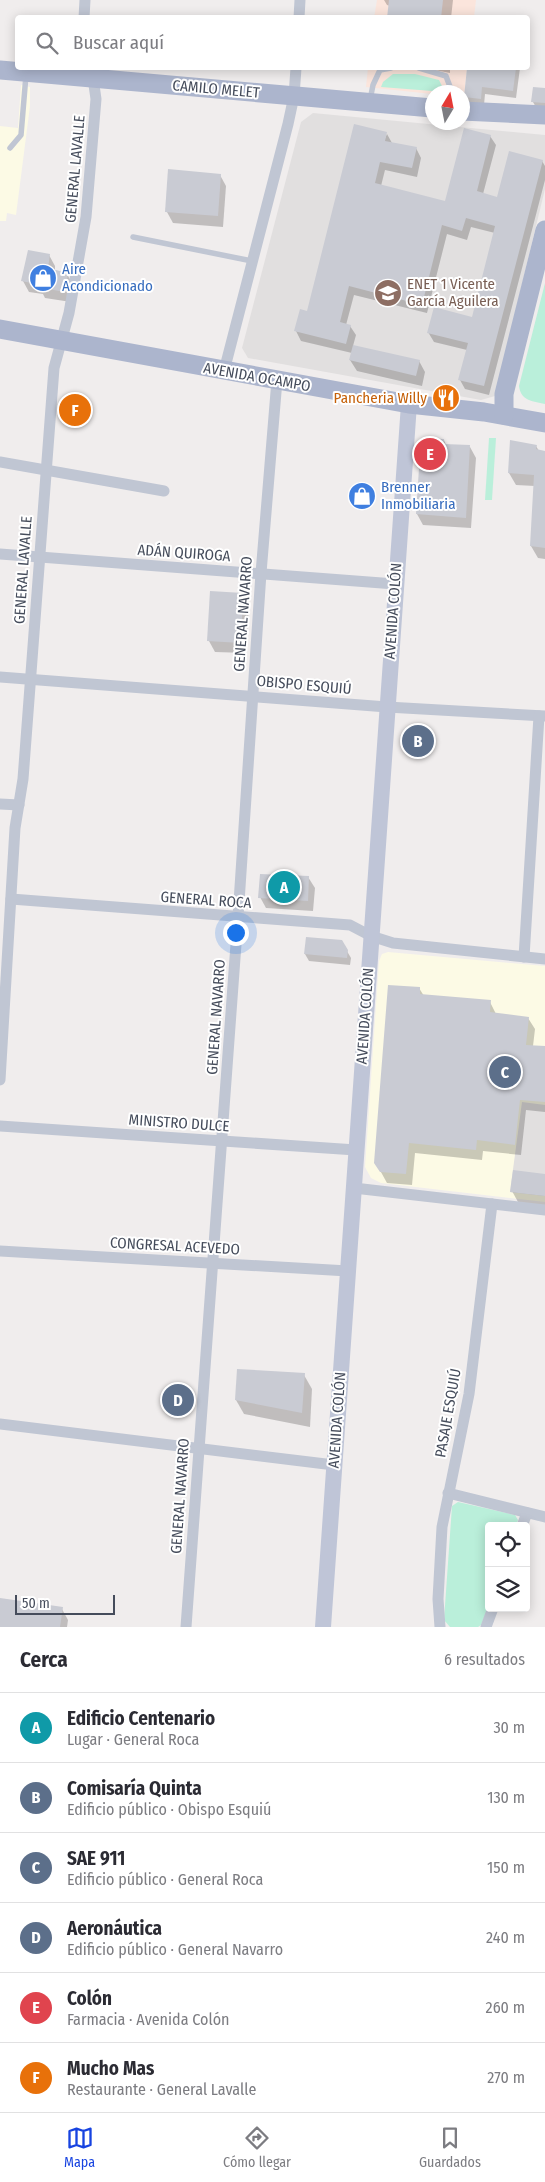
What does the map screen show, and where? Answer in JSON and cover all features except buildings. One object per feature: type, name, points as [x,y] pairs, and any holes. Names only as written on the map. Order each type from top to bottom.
[{"type":"main road","name":"CAMILO MELET","points":[[0,70],[26,73],[89,73],[294,96],[425,107]]},
{"type":"main road","points":[[470,111],[545,114]]},
{"type":"main road","points":[[504,415],[504,394],[545,230]]},
{"type":"main road","name":"AVENIDA OCAMPO","points":[[0,329],[408,404],[504,415],[545,422]]},
{"type":"street","points":[[84,15],[85,0]]},
{"type":"street","points":[[299,15],[300,0]]},
{"type":"street","points":[[224,371],[294,96],[296,70]]},
{"type":"street","name":"GENERAL LAVALLE","points":[[0,1080],[2,997],[15,828],[19,805],[30,680],[54,368],[69,313],[86,217],[96,99],[89,73]]},
{"type":"street","name":"GENERAL NAVARRO","points":[[186,1627],[238,917],[260,573],[277,380]]},
{"type":"street","name":"AVENIDA COLÓN","points":[[323,1627],[408,404]]},
{"type":"street","points":[[0,462],[164,491]]},
{"type":"street","name":"ADÁN QUIROGA","points":[[0,554],[395,584]]},
{"type":"street","name":"OBISPO ESQUIÚ","points":[[0,678],[387,707],[542,716]]},
{"type":"street","points":[[524,957],[542,716]]},
{"type":"street","points":[[0,804],[19,805]]},
{"type":"street","name":"GENERAL ROCA","points":[[10,899],[350,925],[371,936],[393,943],[545,959]]},
{"type":"street","name":"MINISTRO DULCE","points":[[0,1126],[356,1150]]},
{"type":"street","points":[[354,1188],[545,1210]]},
{"type":"street","name":"PASAJE ESQUIÚ","points":[[440,1627],[439,1561],[442,1527],[469,1394],[492,1204]]},
{"type":"street","name":"CONGRESAL ACEVEDO","points":[[0,1252],[212,1262],[348,1271]]},
{"type":"street","points":[[0,1424],[334,1465]]},
{"type":"street","points":[[448,1493],[545,1517]]},
{"type":"street","points":[[523,1522],[526,1513]]},
{"type":"street","points":[[486,1627],[492,1612]]},
{"type":"lane","points":[[369,102],[373,85],[380,70]]},
{"type":"lane","points":[[426,70],[446,76],[449,85]]},
{"type":"lane","points":[[10,148],[22,135],[26,73]]},
{"type":"lane","points":[[133,237],[252,261]]},
{"type":"shaded area","points":[[377,0],[476,0],[474,15],[374,15]]},
{"type":"shaded area","points":[[368,70],[467,70],[465,85],[425,85],[425,93],[366,87]]},
{"type":"shaded area","points":[[21,85],[30,87],[30,106],[16,215],[7,213],[6,221],[0,221],[0,126],[18,128]]},
{"type":"shaded area","name":"ENET 1 Vicente García Aguilera","points":[[313,113],[425,124],[425,130],[470,130],[470,128],[545,135],[545,189],[495,396],[481,400],[248,358],[242,348],[301,122]]},
{"type":"shaded area","points":[[388,952],[545,966],[545,1202],[381,1183],[371,1178],[365,1167],[379,961],[382,954]]},
{"type":"shaded area","points":[[522,1102],[545,1105],[545,1196],[510,1192]]},
{"type":"green space","points":[[393,74],[415,74],[439,80],[442,85],[425,85],[425,90],[381,87],[383,82]]},
{"type":"green space","points":[[545,283],[545,404],[532,401],[522,395],[519,386]]},
{"type":"green space","points":[[489,438],[496,438],[492,500],[485,500]]},
{"type":"green space","points":[[458,1502],[515,1515],[518,1520],[517,1522],[485,1522],[486,1612],[481,1625],[478,1627],[450,1627],[444,1620],[452,1506]]},
{"type":"place","name":"Aire Acondicionado","points":[[43,278]]},
{"type":"place","name":"ENET 1 Vicente García Aguilera","points":[[388,293]]},
{"type":"place","name":"Pancheria Willy","points":[[446,398]]},
{"type":"place","name":"Mucho Mas","points":[[75,410]]},
{"type":"place","name":"Colón","points":[[430,454]]},
{"type":"place","name":"Brenner Inmobiliaria","points":[[362,496]]},
{"type":"place","name":"Comisaría Quinta","points":[[418,741]]},
{"type":"place","name":"Edificio Centenario","points":[[284,887]]},
{"type":"place","name":"SAE 911","points":[[505,1072]]},
{"type":"place","name":"Aeronáutica","points":[[178,1400]]}]
